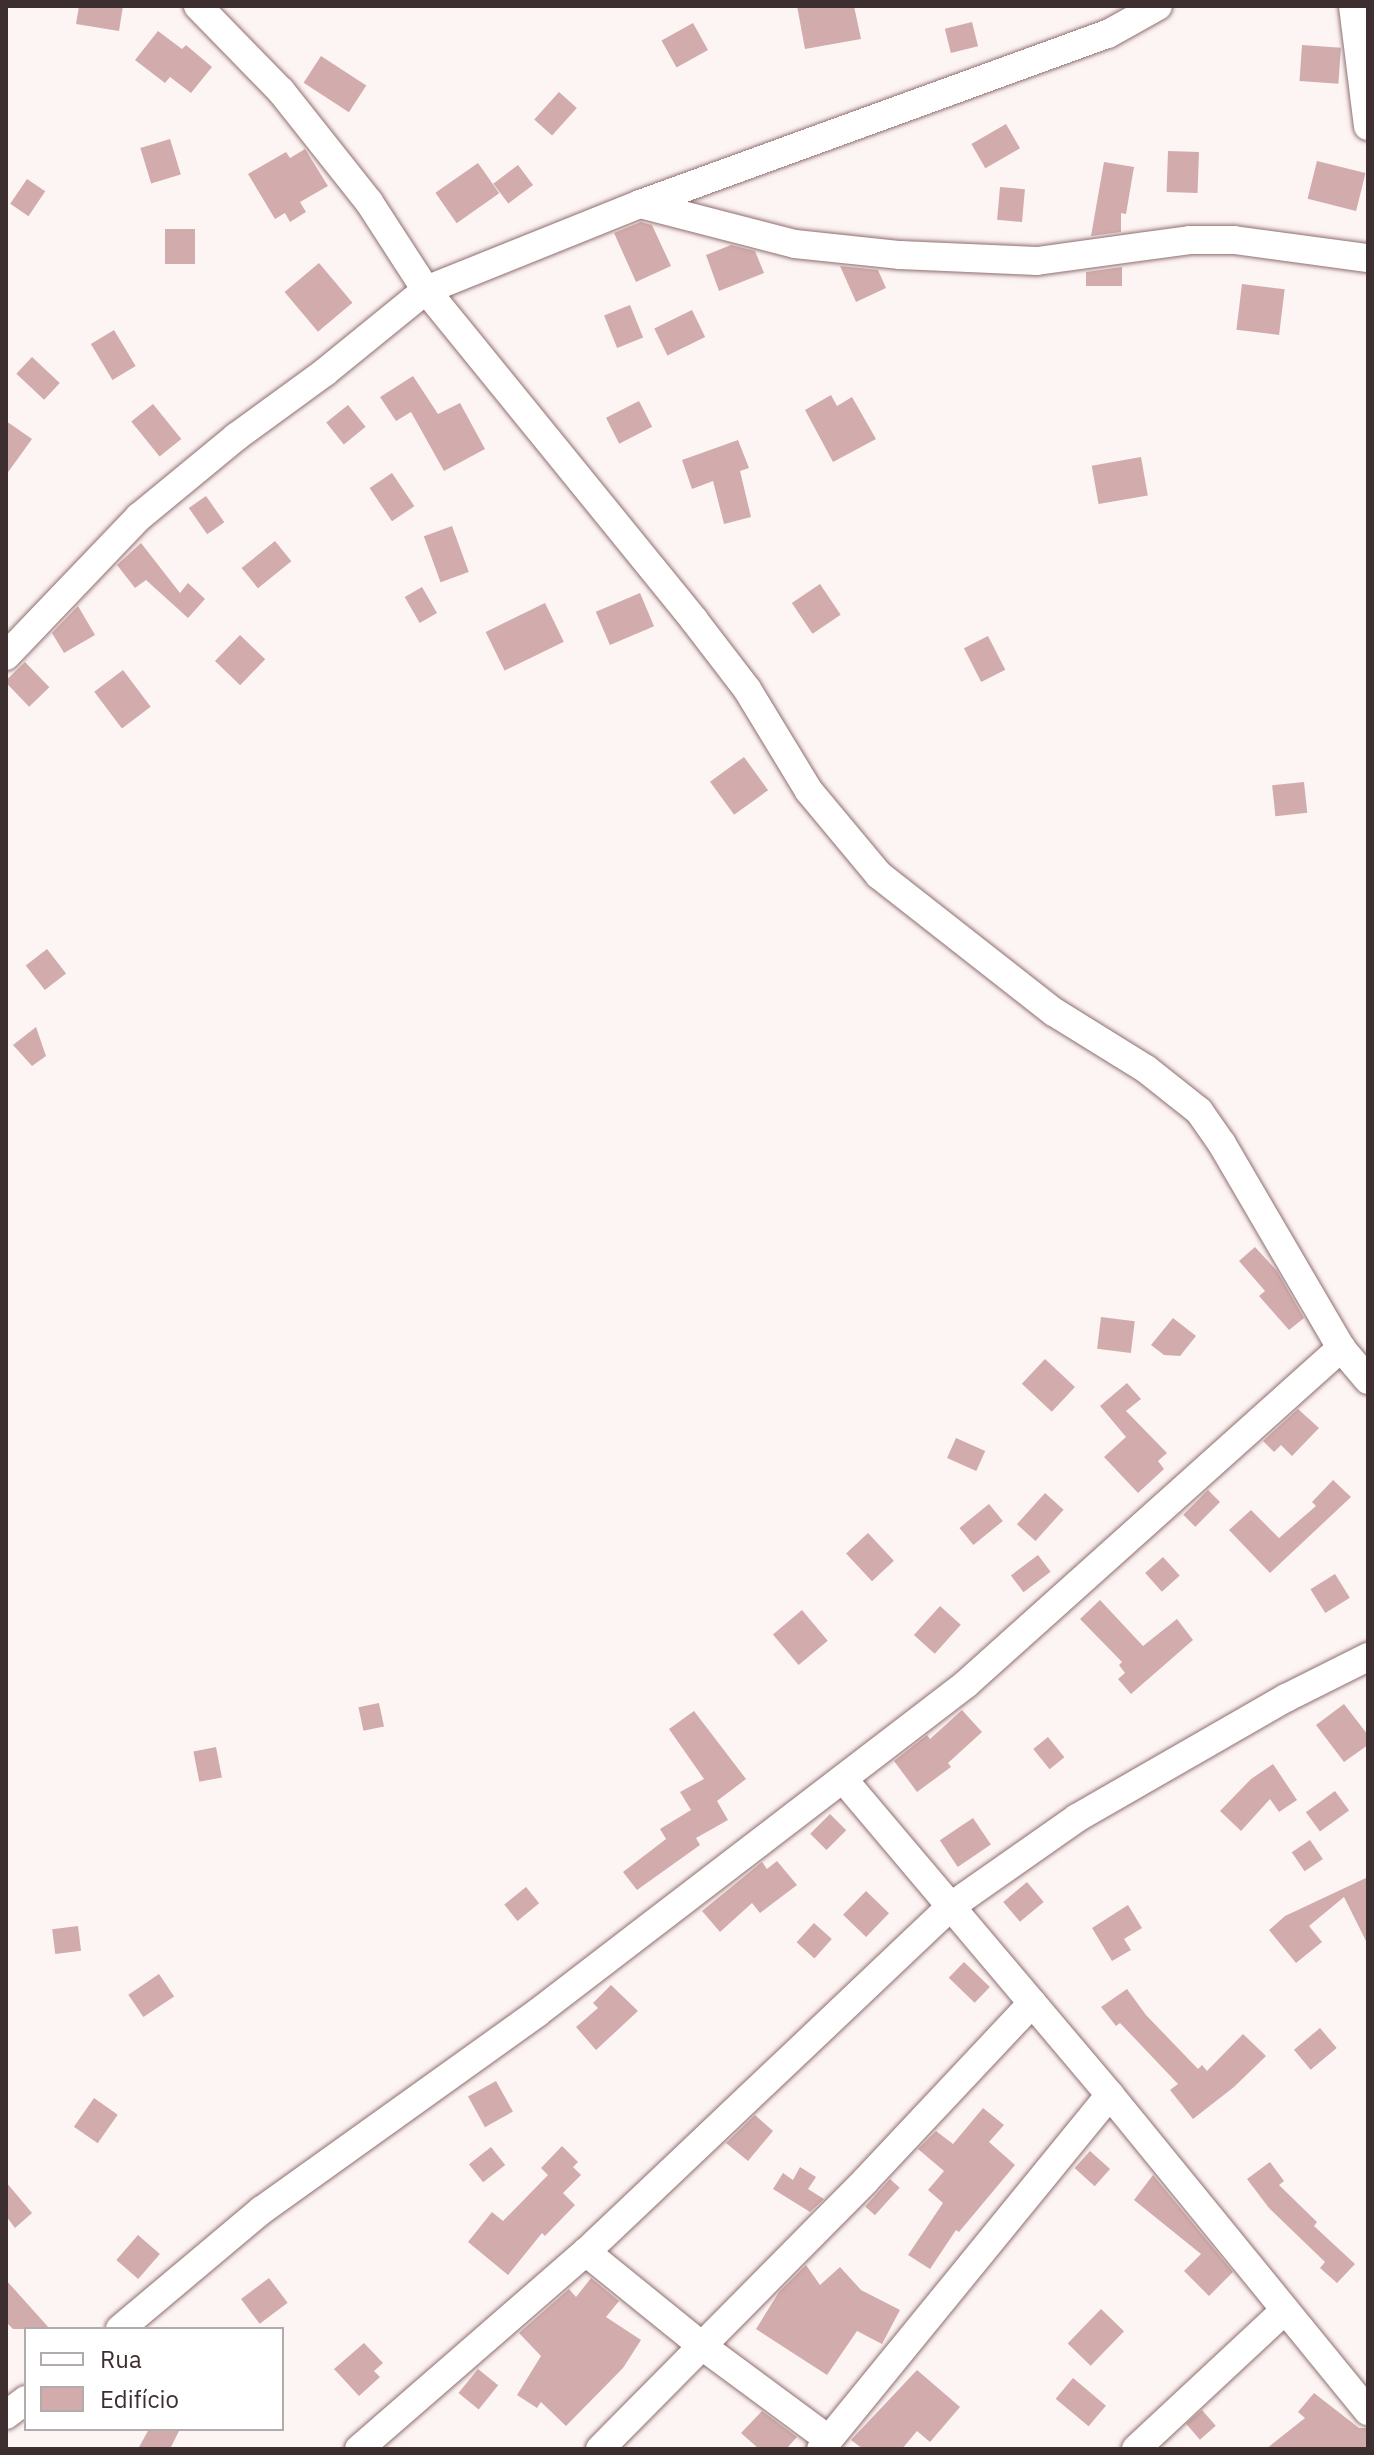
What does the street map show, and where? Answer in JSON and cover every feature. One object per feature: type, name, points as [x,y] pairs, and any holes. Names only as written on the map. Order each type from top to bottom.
[{"type":"street","points":[[198,6],[281,91],[369,202],[426,290],[694,620],[747,689],[809,791],[879,875],[1054,1012],[1146,1069],[1199,1111],[1222,1144],[1341,1348],[1368,1380]]},
{"type":"street","points":[[6,656],[139,517],[236,437],[325,372],[426,290],[640,204],[1108,34],[1158,6]]},
{"type":"street","points":[[1353,6],[1368,126]]},
{"type":"street","points":[[640,204],[795,244],[900,255],[1037,261],[1205,240],[1234,240],[1368,258]]},
{"type":"street","points":[[122,2327],[262,2210],[537,2013],[966,1684],[1049,1613],[1137,1529],[1341,1348]]},
{"type":"street","points":[[359,2449],[586,2252],[950,1907],[1077,1818],[1286,1698],[1368,1657]]},
{"type":"street","points":[[843,1779],[1110,2095],[1368,2411]]},
{"type":"street","points":[[600,2449],[866,2180],[1032,2003]]},
{"type":"street","points":[[586,2252],[824,2444],[1110,2095]]},
{"type":"street","points":[[1136,2449],[1284,2311]]},
{"type":"street","points":[[6,2415],[24,2402]]},
{"type":"building","points":[[79,6],[123,6],[119,31],[76,24]]},
{"type":"building","points":[[797,6],[854,6],[861,39],[805,49]]},
{"type":"building","points":[[972,22],[978,46],[951,53],[945,29]]},
{"type":"building","points":[[693,23],[708,50],[677,68],[662,40]]},
{"type":"building","points":[[158,31],[182,49],[186,45],[212,67],[191,93],[170,77],[165,83],[135,60]]},
{"type":"building","points":[[1302,45],[1341,48],[1338,84],[1299,81]]},
{"type":"building","points":[[321,56],[366,85],[349,112],[304,83]]},
{"type":"building","points":[[559,92],[577,108],[552,136],[534,119]]},
{"type":"building","points":[[1006,124],[1020,148],[985,168],[971,144]]},
{"type":"building","points":[[170,139],[181,174],[151,183],[140,148]]},
{"type":"building","points":[[305,149],[328,186],[300,202],[306,212],[290,222],[285,213],[275,219],[248,174],[286,152],[290,158]]},
{"type":"building","points":[[1168,151],[1199,152],[1198,193],[1167,192]]},
{"type":"building","points":[[1317,161],[1366,173],[1356,211],[1308,199]]},
{"type":"building","points":[[1104,162],[1134,167],[1126,214],[1121,213],[1121,232],[1091,236]]},
{"type":"building","points":[[478,163],[499,193],[457,223],[435,193]]},
{"type":"building","points":[[518,165],[533,185],[508,204],[493,184]]},
{"type":"building","points":[[27,179],[45,191],[28,216],[10,204]]},
{"type":"building","points":[[1000,187],[1025,189],[1022,222],[997,220]]},
{"type":"building","points":[[641,222],[652,225],[671,266],[636,282],[614,233]]},
{"type":"building","points":[[165,229],[195,229],[195,264],[165,264]]},
{"type":"building","points":[[731,245],[755,251],[764,273],[719,291],[706,255]]},
{"type":"building","points":[[319,263],[352,303],[318,332],[285,292]]},
{"type":"building","points":[[840,266],[878,270],[886,288],[856,302]]},
{"type":"building","points":[[1122,267],[1122,286],[1086,286],[1086,272]]},
{"type":"building","points":[[1242,284],[1285,289],[1279,335],[1236,330]]},
{"type":"building","points":[[630,305],[643,337],[617,348],[604,315]]},
{"type":"building","points":[[692,310],[705,337],[667,355],[654,328]]},
{"type":"building","points":[[114,330],[136,366],[112,380],[91,344]]},
{"type":"building","points":[[32,357],[60,383],[44,400],[16,374]]},
{"type":"building","points":[[413,376],[438,414],[460,403],[485,449],[444,471],[411,412],[396,421],[380,397]]},
{"type":"building","points":[[831,395],[837,406],[852,397],[876,439],[833,462],[805,410]]},
{"type":"building","points":[[639,401],[652,427],[619,444],[606,418]]},
{"type":"building","points":[[153,404],[181,439],[160,457],[131,422]]},
{"type":"building","points":[[348,405],[366,427],[344,444],[326,423]]},
{"type":"building","points":[[6,421],[32,439],[6,475]]},
{"type":"building","points":[[738,440],[749,468],[740,471],[751,517],[724,524],[713,481],[692,489],[682,460]]},
{"type":"building","points":[[1141,457],[1148,495],[1099,504],[1092,466]]},
{"type":"building","points":[[392,473],[414,506],[392,521],[370,488]]},
{"type":"building","points":[[206,496],[224,522],[207,534],[189,508]]},
{"type":"building","points":[[452,526],[469,572],[441,582],[424,536]]},
{"type":"building","points":[[275,541],[291,561],[258,588],[242,568]]},
{"type":"building","points":[[141,543],[180,593],[188,583],[205,599],[188,618],[146,580],[135,588],[117,565]]},
{"type":"building","points":[[820,584],[841,615],[813,634],[792,603]]},
{"type":"building","points":[[422,587],[437,613],[420,623],[405,597]]},
{"type":"building","points":[[640,593],[654,626],[610,645],[596,612]]},
{"type":"building","points":[[545,603],[564,642],[505,671],[486,632]]},
{"type":"building","points":[[78,606],[95,635],[64,653],[52,633]]},
{"type":"building","points":[[240,635],[265,659],[240,685],[215,661]]},
{"type":"building","points":[[988,636],[1005,670],[981,682],[964,648]]},
{"type":"building","points":[[25,662],[49,687],[29,707],[6,683]]},
{"type":"building","points":[[123,670],[151,707],[122,728],[94,692]]},
{"type":"building","points":[[744,757],[768,790],[734,815],[710,782]]},
{"type":"building","points":[[1304,782],[1307,813],[1275,816],[1272,785]]},
{"type":"building","points":[[47,949],[66,973],[45,990],[26,966]]},
{"type":"building","points":[[36,1027],[46,1056],[32,1066],[13,1045]]},
{"type":"building","points":[[1255,1247],[1277,1271],[1304,1318],[1289,1330],[1259,1296],[1265,1291],[1239,1261]]},
{"type":"building","points":[[1101,1317],[1135,1321],[1131,1353],[1097,1349]]},
{"type":"building","points":[[1173,1318],[1196,1336],[1180,1356],[1164,1355],[1151,1345]]},
{"type":"building","points":[[1045,1359],[1075,1387],[1052,1412],[1022,1384]]},
{"type":"building","points":[[1127,1383],[1141,1399],[1126,1411],[1167,1453],[1158,1461],[1164,1469],[1138,1493],[1104,1457],[1126,1437],[1100,1406]]},
{"type":"building","points":[[1298,1409],[1319,1428],[1292,1456],[1281,1445],[1274,1452],[1263,1441]]},
{"type":"building","points":[[956,1438],[985,1451],[976,1471],[947,1458]]},
{"type":"building","points":[[1333,1480],[1351,1497],[1270,1573],[1229,1530],[1251,1510],[1279,1538],[1316,1506],[1312,1502]]},
{"type":"building","points":[[1208,1490],[1220,1502],[1195,1527],[1183,1515]]},
{"type":"building","points":[[1045,1493],[1064,1510],[1035,1541],[1017,1524]]},
{"type":"building","points":[[989,1504],[1003,1521],[973,1545],[959,1528]]},
{"type":"building","points":[[868,1533],[894,1561],[872,1581],[846,1553]]},
{"type":"building","points":[[1038,1555],[1051,1572],[1023,1592],[1011,1575]]},
{"type":"building","points":[[1163,1557],[1180,1576],[1162,1592],[1145,1573]]},
{"type":"building","points":[[1335,1574],[1350,1598],[1325,1613],[1310,1589]]},
{"type":"building","points":[[1100,1600],[1143,1646],[1177,1619],[1193,1640],[1131,1694],[1118,1679],[1125,1673],[1119,1665],[1122,1662],[1080,1619]]},
{"type":"building","points":[[940,1606],[961,1625],[935,1654],[914,1635]]},
{"type":"building","points":[[802,1610],[828,1641],[799,1665],[773,1634]]},
{"type":"building","points":[[379,1703],[384,1726],[363,1731],[358,1707]]},
{"type":"building","points":[[1344,1704],[1368,1735],[1368,1745],[1344,1762],[1316,1725]]},
{"type":"building","points":[[962,1710],[982,1732],[948,1763],[951,1767],[917,1792],[894,1761],[927,1735],[930,1739]]},
{"type":"building","points":[[694,1711],[746,1779],[717,1801],[728,1820],[696,1838],[700,1845],[637,1890],[623,1872],[666,1839],[660,1829],[691,1810],[680,1792],[704,1779],[669,1729]]},
{"type":"building","points":[[1048,1737],[1064,1757],[1050,1769],[1033,1749]]},
{"type":"building","points":[[216,1747],[222,1777],[199,1782],[193,1751]]},
{"type":"building","points":[[1273,1764],[1297,1800],[1279,1812],[1270,1799],[1241,1831],[1220,1811],[1251,1779]]},
{"type":"building","points":[[1335,1791],[1349,1810],[1320,1832],[1306,1812]]},
{"type":"building","points":[[830,1814],[846,1830],[826,1850],[810,1834]]},
{"type":"building","points":[[973,1818],[991,1845],[958,1867],[940,1840]]},
{"type":"building","points":[[1310,1840],[1323,1859],[1305,1871],[1292,1852]]},
{"type":"building","points":[[777,1861],[797,1885],[760,1913],[752,1903],[720,1932],[702,1911],[762,1862],[767,1869]]},
{"type":"building","points":[[1368,1877],[1368,1945],[1344,1897],[1309,1926],[1322,1942],[1296,1963],[1269,1930],[1285,1916]]},
{"type":"building","points":[[1027,1882],[1044,1902],[1020,1922],[1003,1902]]},
{"type":"building","points":[[526,1887],[539,1903],[517,1921],[504,1905]]},
{"type":"building","points":[[866,1891],[889,1913],[866,1937],[843,1915]]},
{"type":"building","points":[[1128,1905],[1142,1928],[1124,1939],[1131,1950],[1112,1961],[1092,1928]]},
{"type":"building","points":[[814,1923],[832,1939],[814,1958],[797,1942]]},
{"type":"building","points":[[78,1926],[81,1951],[55,1954],[52,1929]]},
{"type":"building","points":[[964,1962],[990,1987],[975,2003],[949,1978]]},
{"type":"building","points":[[159,1974],[174,1996],[143,2017],[128,1995]]},
{"type":"building","points":[[611,1985],[638,2011],[596,2050],[576,2027],[598,2008],[593,2003]]},
{"type":"building","points":[[1127,1989],[1146,2015],[1198,2069],[1202,2065],[1207,2071],[1243,2034],[1266,2056],[1234,2087],[1193,2119],[1170,2090],[1178,2084],[1120,2023],[1116,2026],[1101,2007]]},
{"type":"building","points":[[1320,2028],[1337,2048],[1311,2070],[1294,2050]]},
{"type":"building","points":[[496,2081],[513,2112],[485,2127],[468,2097]]},
{"type":"building","points":[[94,2098],[118,2115],[98,2143],[74,2127]]},
{"type":"building","points":[[983,2108],[1004,2125],[989,2142],[1015,2165],[959,2232],[956,2230],[930,2269],[908,2255],[943,2203],[928,2190],[944,2171],[918,2149],[936,2131],[953,2144]]},
{"type":"building","points":[[755,2115],[773,2131],[748,2161],[726,2143]]},
{"type":"building","points":[[562,2146],[578,2162],[573,2167],[581,2175],[563,2193],[575,2205],[545,2236],[542,2233],[508,2275],[468,2242],[492,2212],[503,2221],[548,2175],[541,2168]]},
{"type":"building","points":[[491,2147],[505,2165],[483,2182],[469,2164]]},
{"type":"building","points":[[1090,2151],[1110,2169],[1095,2186],[1075,2168]]},
{"type":"building","points":[[1270,2162],[1284,2181],[1279,2185],[1317,2222],[1314,2226],[1355,2264],[1337,2283],[1320,2268],[1325,2262],[1269,2208],[1247,2179]]},
{"type":"building","points":[[800,2167],[816,2177],[808,2189],[824,2199],[810,2212],[773,2189],[783,2173],[793,2180]]},
{"type":"building","points":[[1153,2175],[1233,2272],[1209,2296],[1184,2271],[1201,2254],[1134,2200]]},
{"type":"building","points":[[890,2179],[900,2188],[875,2215],[865,2206]]},
{"type":"building","points":[[6,2182],[32,2213],[15,2228],[6,2216]]},
{"type":"building","points":[[138,2235],[160,2254],[138,2279],[116,2260]]},
{"type":"building","points":[[806,2265],[820,2285],[840,2267],[861,2290],[900,2310],[882,2344],[857,2331],[827,2375],[756,2329],[779,2292]]},
{"type":"building","points":[[269,2278],[288,2303],[260,2324],[241,2299]]},
{"type":"building","points":[[591,2278],[619,2301],[606,2317],[641,2340],[623,2368],[566,2426],[541,2402],[537,2408],[517,2395],[541,2356],[519,2333],[569,2289],[576,2297]]},
{"type":"building","points":[[6,2280],[48,2327],[13,2329],[6,2322]]},
{"type":"building","points":[[1101,2309],[1124,2331],[1091,2366],[1068,2344]]},
{"type":"building","points":[[364,2343],[383,2363],[374,2371],[380,2377],[359,2396],[334,2369]]},
{"type":"building","points":[[478,2369],[498,2385],[479,2409],[458,2393]]},
{"type":"building","points":[[917,2370],[960,2407],[930,2442],[917,2431],[902,2449],[863,2449],[851,2440]]},
{"type":"building","points":[[1073,2378],[1106,2406],[1089,2426],[1056,2399]]},
{"type":"building","points":[[1314,2393],[1359,2428],[1368,2428],[1368,2449],[1266,2449],[1305,2418],[1298,2412]]},
{"type":"building","points":[[1202,2410],[1216,2426],[1200,2440],[1186,2424]]},
{"type":"building","points":[[762,2411],[797,2437],[786,2449],[759,2449],[741,2433]]},
{"type":"building","points":[[148,2431],[179,2431],[170,2449],[138,2449]]}]
